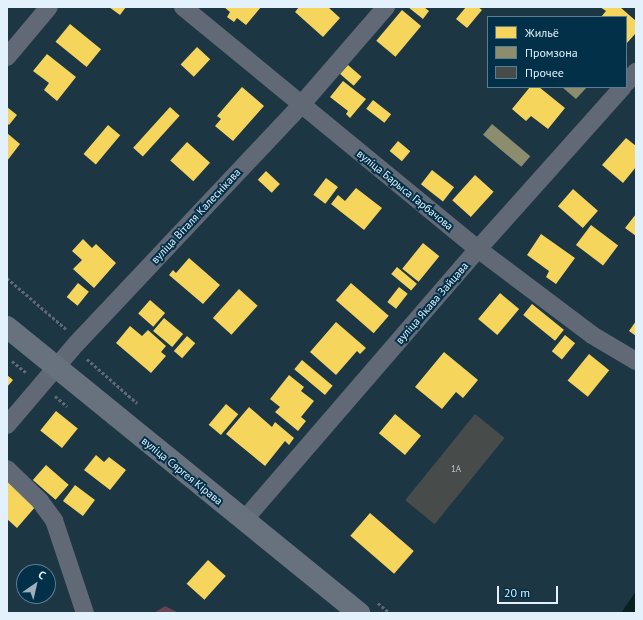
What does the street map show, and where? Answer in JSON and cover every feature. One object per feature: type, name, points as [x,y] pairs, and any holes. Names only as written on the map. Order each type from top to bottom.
[{"type":"main road","name":"вуліца Сяргея Кірава","points":[[7,327],[244,520],[365,606]]},
{"type":"street","points":[[7,57],[49,7]]},
{"type":"street","name":"вуліца Барыса Гарбачова","points":[[183,7],[478,249],[592,335],[636,361]]},
{"type":"street","name":"вуліца Віталя Калеснікава","points":[[7,425],[76,344],[301,105],[386,7]]},
{"type":"street","points":[[627,82],[636,72]]},
{"type":"street","name":"вуліца Якава Зайцава","points":[[244,520],[478,249],[622,88]]},
{"type":"street","points":[[7,470],[40,500],[54,520],[85,613]]},
{"type":"path","points":[[7,278],[65,327],[87,360],[142,407]]},
{"type":"path","points":[[365,606],[390,613]]},
{"type":"shaded area","points":[[636,591],[636,613],[621,613]]},
{"type":"shaded area","points":[[165,606],[179,613],[154,613]]},
{"type":"building: Жильё","points":[[109,7],[126,7],[120,15]]},
{"type":"building: Жильё","points":[[224,7],[261,7],[246,25],[237,18],[234,22],[227,17],[230,12]]},
{"type":"building: Жильё","points":[[299,7],[328,7],[340,18],[323,37],[295,12]]},
{"type":"building: Жильё","points":[[408,7],[424,7],[429,11],[423,19]]},
{"type":"building: Жильё","points":[[466,7],[478,7],[482,10],[467,28],[456,19]]},
{"type":"building: Жильё","points":[[600,7],[620,7],[636,21],[636,33],[627,43],[627,16],[602,16],[606,11]]},
{"type":"building: Жильё","points":[[402,10],[421,26],[395,57],[376,41]]},
{"type":"building: Жильё","points":[[70,24],[101,49],[87,67],[56,42]]},
{"type":"building: Жильё","points":[[197,47],[210,59],[194,77],[181,65]]},
{"type":"building: Жильё","points":[[47,54],[76,77],[57,101],[44,90],[49,83],[33,71]]},
{"type":"building: Жильё","points":[[348,65],[362,77],[354,86],[340,74]]},
{"type":"building: Жильё","points":[[343,81],[366,99],[350,118],[346,114],[348,111],[330,97]]},
{"type":"building: Жильё","points":[[242,87],[264,106],[233,141],[215,126],[221,119],[217,116]]},
{"type":"building: Жильё","points":[[529,88],[540,88],[565,108],[548,129],[531,116],[526,121],[512,109]]},
{"type":"building: Жильё","points":[[373,100],[391,114],[384,123],[366,109]]},
{"type":"building: Жильё","points":[[7,107],[17,115],[9,125],[7,123]]},
{"type":"building: Жильё","points":[[170,107],[180,116],[143,157],[133,148]]},
{"type":"building: Жильё","points":[[108,125],[120,135],[96,164],[84,154]]},
{"type":"building: Жильё","points":[[7,133],[20,144],[7,161]]},
{"type":"building: Жильё","points":[[626,138],[636,146],[636,167],[623,183],[602,165]]},
{"type":"building: Жильё","points":[[398,141],[410,151],[402,161],[390,151]]},
{"type":"building: Жильё","points":[[187,142],[210,163],[193,181],[170,161]]},
{"type":"building: Жильё","points":[[432,170],[454,187],[443,201],[421,184]]},
{"type":"building: Жильё","points":[[266,171],[280,184],[272,193],[258,180]]},
{"type":"building: Жильё","points":[[475,175],[494,192],[471,217],[452,200]]},
{"type":"building: Жильё","points":[[326,178],[338,187],[325,204],[313,195]]},
{"type":"building: Жильё","points":[[356,188],[382,208],[364,230],[331,204],[338,195],[345,201]]},
{"type":"building: Жильё","points":[[573,189],[598,211],[583,228],[558,206]]},
{"type":"building: Жильё","points":[[636,214],[636,236],[625,228]]},
{"type":"building: Жильё","points":[[591,225],[618,245],[603,265],[576,245]]},
{"type":"building: Жильё","points":[[541,234],[575,258],[556,284],[546,277],[549,271],[527,255]]},
{"type":"building: Жильё","points":[[83,239],[92,248],[96,244],[116,263],[94,288],[73,269],[82,260],[72,251]]},
{"type":"building: Жильё","points":[[423,243],[439,256],[419,282],[402,269]]},
{"type":"building: Жильё","points":[[189,258],[220,285],[203,304],[169,275],[173,270],[176,273]]},
{"type":"building: Жильё","points":[[397,267],[417,284],[411,291],[391,274]]},
{"type":"building: Жильё","points":[[78,283],[89,292],[78,306],[67,297]]},
{"type":"building: Жильё","points":[[351,283],[389,316],[374,333],[336,300]]},
{"type":"building: Жильё","points":[[399,287],[408,294],[396,309],[387,302]]},
{"type":"building: Жильё","points":[[239,289],[258,306],[231,335],[213,318]]},
{"type":"building: Жильё","points":[[500,293],[519,309],[497,335],[478,319]]},
{"type":"building: Жильё","points":[[150,300],[165,313],[153,327],[138,314]]},
{"type":"building: Жильё","points":[[532,304],[564,330],[555,341],[523,315]]},
{"type":"building: Жильё","points":[[164,318],[183,334],[172,347],[153,331]]},
{"type":"building: Жильё","points":[[636,321],[636,336],[629,331]]},
{"type":"building: Жильё","points":[[336,322],[366,348],[360,354],[357,351],[336,375],[310,352]]},
{"type":"building: Жильё","points":[[130,326],[142,336],[148,330],[166,346],[161,352],[166,356],[151,373],[116,343]]},
{"type":"building: Жильё","points":[[565,335],[575,343],[562,360],[552,351]]},
{"type":"building: Жильё","points":[[187,336],[195,343],[182,358],[174,351]]},
{"type":"building: Жильё","points":[[444,352],[478,380],[463,398],[456,392],[442,409],[415,387]]},
{"type":"building: Жильё","points":[[589,354],[609,370],[588,397],[568,380]]},
{"type":"building: Жильё","points":[[302,360],[333,386],[325,395],[294,369]]},
{"type":"building: Жильё","points":[[7,375],[13,380],[7,387]]},
{"type":"building: Жильё","points":[[289,375],[304,387],[301,391],[314,401],[301,417],[306,421],[298,431],[275,412],[280,407],[270,399]]},
{"type":"building: Жильё","points":[[226,404],[238,414],[221,435],[209,425]]},
{"type":"building: Жильё","points":[[249,407],[272,427],[275,422],[294,438],[289,445],[285,441],[265,466],[226,434]]},
{"type":"building: Жильё","points":[[56,411],[78,429],[62,448],[40,430]]},
{"type":"building: Жильё","points":[[395,414],[421,436],[405,455],[379,433]]},
{"type":"building: Жильё","points":[[96,455],[104,462],[109,457],[126,470],[110,490],[84,470]]},
{"type":"building: Жильё","points":[[46,465],[69,485],[56,500],[33,480]]},
{"type":"building: Жильё","points":[[7,480],[36,506],[17,528],[7,519]]},
{"type":"building: Жильё","points":[[75,485],[95,500],[83,516],[63,501]]},
{"type":"building: Жильё","points":[[370,513],[414,551],[394,574],[350,536]]},
{"type":"building: Жильё","points":[[208,560],[226,576],[204,600],[187,584]]},
{"type":"building: Промзона","points":[[563,88],[586,88],[576,99]]},
{"type":"building: Промзона","points":[[492,124],[530,156],[521,167],[483,135]]},
{"type":"building: Прочее","points":[[475,414],[505,438],[435,524],[405,500]]}]
